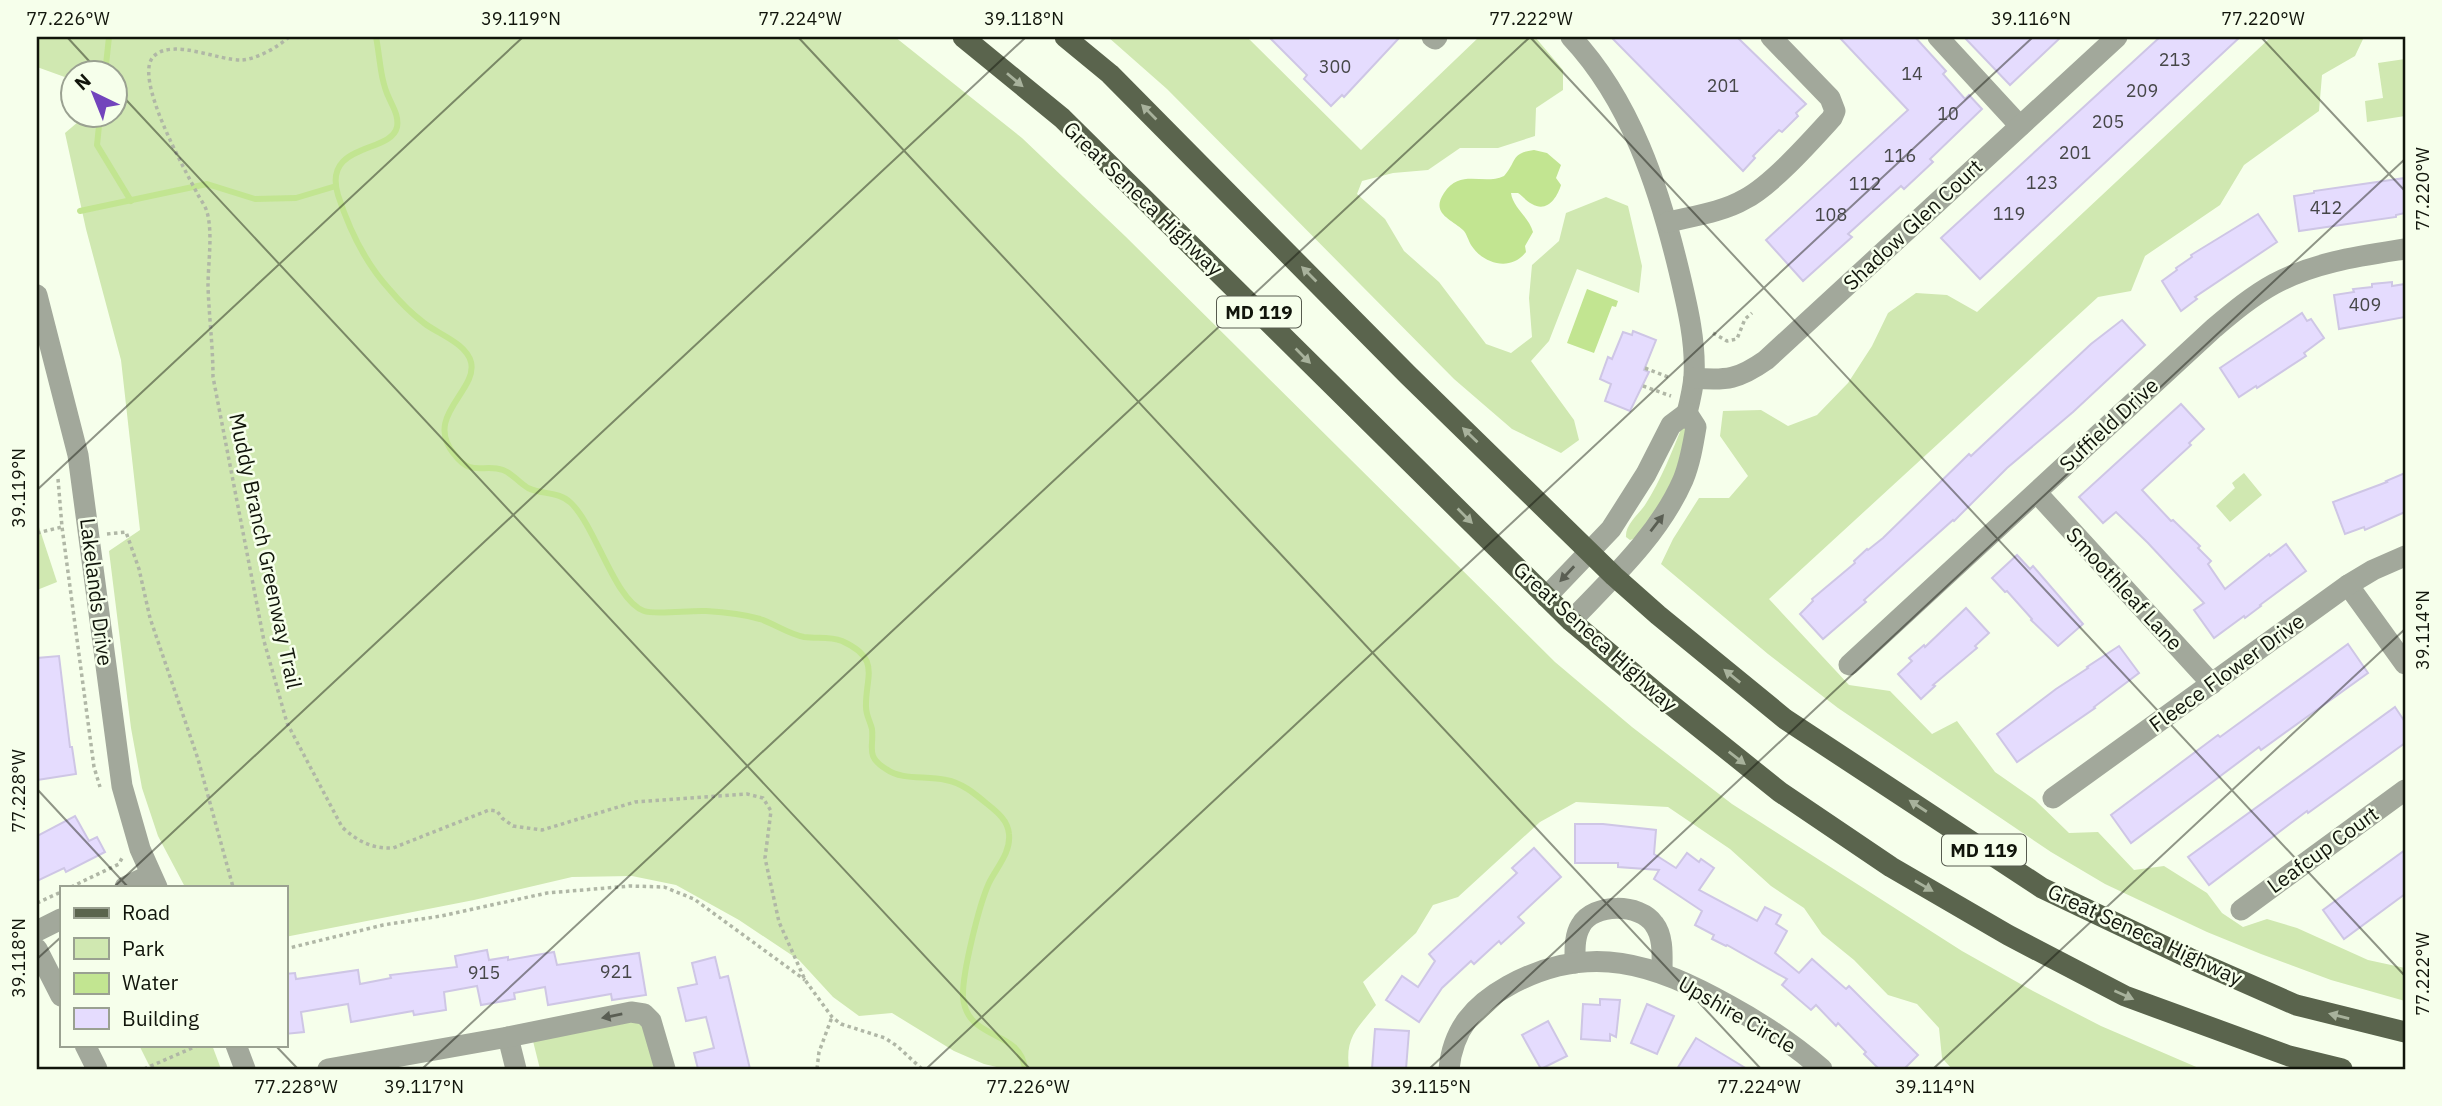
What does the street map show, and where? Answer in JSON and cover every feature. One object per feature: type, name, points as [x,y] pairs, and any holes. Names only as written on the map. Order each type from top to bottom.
[{"type":"main road","name":"Great Seneca Highway","points":[[963,37],[1062,118],[1571,621],[1658,695],[1780,792],[1891,867],[2008,936],[2125,996],[2289,1056],[2342,1069]]},
{"type":"main road","name":"Great Seneca Highway","points":[[1065,37],[1110,74],[1408,375],[1614,576],[1785,719],[2042,888],[2296,1005],[2405,1032]]},
{"type":"street","points":[[1668,222],[1745,200],[1763,187],[1832,118],[1835,111],[1830,98],[1771,37]]},
{"type":"street","points":[[1938,37],[2020,126]]},
{"type":"street","name":"Shadow Glen Court","points":[[1694,377],[1714,380],[1736,378],[1766,360],[2117,37]]},
{"type":"street","points":[[1571,621],[1614,576],[1665,513],[1683,480],[1696,427],[1688,413],[1694,377],[1693,347],[1685,296],[1668,222],[1654,177],[1636,138],[1579,39]]},
{"type":"street","name":"Suffield Drive","points":[[1849,666],[2240,307],[2273,285],[2303,271],[2335,261],[2405,249]]},
{"type":"street","name":"Lakelands Drive","points":[[37,296],[78,455],[122,786],[128,812],[153,881]]},
{"type":"street","points":[[1546,597],[1611,529],[1646,474],[1671,425],[1688,413]]},
{"type":"street","name":"Smoothleaf Lane","points":[[2037,494],[2212,684]]},
{"type":"street","name":"Fleece Flower Drive","points":[[2053,798],[2348,585],[2372,570],[2405,556]]},
{"type":"street","points":[[2348,585],[2405,664]]},
{"type":"street","name":"Leafcup Court","points":[[2241,910],[2405,790]]},
{"type":"street","points":[[130,886],[153,881]]},
{"type":"street","points":[[1575,963],[1576,937],[1585,919],[1601,910],[1631,911],[1648,917],[1657,928],[1661,942],[1662,972]]},
{"type":"street","points":[[37,931],[60,920]]},
{"type":"street","points":[[37,949],[60,994]]},
{"type":"street","name":"Upshire Circle","points":[[1449,1069],[1454,1044],[1466,1019],[1486,998],[1541,971],[1575,963],[1629,964],[1662,972],[1690,984],[1795,1045],[1822,1069]]},
{"type":"street","points":[[328,1069],[380,1064],[631,1012],[644,1014],[651,1021],[665,1069]]},
{"type":"street","points":[[508,1038],[516,1069]]},
{"type":"street","points":[[86,1046],[97,1069]]},
{"type":"street","points":[[236,1046],[245,1069]]},
{"type":"path","name":"Muddy Branch Greenway Trail","points":[[289,37],[267,52],[242,60],[205,52],[165,49],[155,54],[148,62],[148,74],[161,121],[207,211],[212,377],[264,641],[287,723],[342,827],[354,838],[378,848],[393,848],[489,810],[497,811],[513,826],[542,830],[635,802],[735,794],[763,798],[771,811],[765,858],[779,922],[805,980],[832,1017],[841,1024],[885,1038],[922,1069]]},
{"type":"path","points":[[1711,332],[1727,341],[1737,339],[1745,320],[1752,313]]},
{"type":"path","points":[[1645,368],[1668,377]]},
{"type":"path","points":[[58,478],[94,767],[100,789]]},
{"type":"path","points":[[37,533],[62,527]]},
{"type":"path","points":[[89,537],[126,532],[130,539],[150,618],[194,746],[233,886]]},
{"type":"path","points":[[73,886],[119,864],[122,857]]},
{"type":"path","points":[[287,949],[383,925],[441,916],[547,893],[618,887],[664,887],[694,899],[805,980]]},
{"type":"path","points":[[37,903],[60,892]]},
{"type":"path","points":[[817,1069],[819,1052],[832,1017]]},
{"type":"path","points":[[144,1069],[197,1046]]},
{"type":"green space","points":[[37,37],[895,37],[1022,138],[1125,236],[1555,662],[1632,727],[1732,804],[1962,951],[2101,1026],[2201,1069],[1952,1069],[1942,1058],[1939,1028],[1917,1004],[1888,995],[1854,960],[1822,934],[1804,908],[1771,886],[1730,849],[1668,807],[1576,802],[1540,822],[1458,897],[1433,905],[1416,933],[1363,982],[1376,1005],[1358,1027],[1351,1041],[1349,1069],[1005,1069],[984,1064],[954,1051],[892,1013],[859,1016],[833,997],[799,960],[739,920],[676,885],[632,876],[572,877],[474,900],[287,937],[287,886],[184,886],[158,836],[142,788],[131,728],[109,551],[140,530],[121,360],[86,229],[65,133],[69,130],[130,130],[130,60],[60,60],[60,75],[37,67]]},
{"type":"green space","points":[[1108,37],[1247,37],[1361,150],[1479,37],[1535,37],[1563,70],[1563,90],[1536,108],[1535,136],[1498,148],[1460,148],[1428,170],[1393,173],[1362,181],[1357,194],[1385,219],[1404,251],[1439,282],[1486,344],[1511,353],[1532,337],[1529,298],[1532,265],[1559,241],[1566,213],[1606,197],[1628,206],[1642,266],[1639,293],[1577,269],[1549,341],[1531,361],[1574,420],[1579,440],[1561,453],[1512,429],[1454,379],[1167,89]]},
{"type":"green space","points":[[2271,37],[2364,37],[2355,56],[2322,75],[2319,111],[2244,165],[2220,205],[2145,256],[2131,291],[2098,297],[1769,599],[1849,685],[1890,691],[1932,734],[1957,721],[1995,772],[2035,800],[2069,833],[2098,832],[2134,870],[2164,866],[2207,893],[2222,913],[2243,927],[2267,919],[2297,928],[2368,960],[2405,968],[2405,1001],[2331,980],[2261,954],[2105,884],[2051,852],[1838,708],[1768,654],[1661,564],[1699,498],[1729,498],[1748,476],[1720,436],[1723,411],[1761,410],[1788,426],[1817,415],[1848,383],[1872,346],[1888,313],[1916,293],[1947,295],[1977,312]]},
{"type":"green space","points":[[2405,59],[2405,116],[2367,122],[2365,101],[2383,98],[2378,63]]},
{"type":"green space","points":[[1683,424],[1688,424],[1675,476],[1636,538],[1630,540],[1626,537],[1628,528],[1656,486]]},
{"type":"green space","points":[[2244,473],[2262,495],[2230,522],[2216,506],[2235,488],[2232,483]]},
{"type":"green space","points":[[37,521],[57,582],[37,590]]},
{"type":"green space","points":[[631,1020],[645,1025],[658,1069],[540,1069],[533,1041]]},
{"type":"green space","points":[[140,1046],[212,1046],[221,1069],[151,1069]]},
{"type":"water","points":[[1534,150],[1547,153],[1561,165],[1556,178],[1561,185],[1551,203],[1542,207],[1532,204],[1518,193],[1511,193],[1533,232],[1525,246],[1526,252],[1520,258],[1505,264],[1490,261],[1476,252],[1466,233],[1444,215],[1440,200],[1458,181],[1496,179],[1504,176],[1517,156]]},
{"type":"water","points":[[1587,289],[1618,301],[1616,307],[1612,306],[1594,353],[1567,343]]},
{"type":"building","points":[[1269,37],[1400,37],[1344,97],[1342,95],[1331,106],[1304,79],[1307,75]]},
{"type":"building","points":[[1611,37],[1737,37],[1806,104],[1782,132],[1779,130],[1753,156],[1755,158],[1743,171]]},
{"type":"building","points":[[1839,37],[1915,37],[1946,71],[1943,74],[1965,99],[1969,95],[1982,109],[1930,159],[1933,162],[1904,189],[1901,186],[1848,234],[1852,237],[1803,281],[1766,240],[1908,110]]},
{"type":"building","points":[[1964,37],[2061,37],[2010,85]]},
{"type":"building","points":[[2160,37],[2240,37],[1980,279],[1941,238]]},
{"type":"building","points":[[2405,178],[2405,213],[2396,217],[2299,231],[2294,196]]},
{"type":"building","points":[[2258,214],[2277,242],[2195,297],[2197,299],[2181,311],[2162,281],[2192,257],[2191,255]]},
{"type":"building","points":[[2392,282],[2392,286],[2405,284],[2405,317],[2339,329],[2334,295],[2372,287],[2372,284]]},
{"type":"building","points":[[2302,313],[2307,321],[2311,319],[2324,338],[2304,353],[2306,356],[2239,397],[2220,368]]},
{"type":"building","points":[[2122,320],[2145,345],[2073,412],[2007,468],[1954,521],[1823,639],[1800,614],[1812,599],[1883,538],[1969,454],[1971,456],[2091,344]]},
{"type":"building","points":[[1633,331],[1656,340],[1644,370],[1649,372],[1630,411],[1605,401],[1611,384],[1600,379],[1608,357],[1612,359],[1623,332],[1632,335]]},
{"type":"building","points":[[2181,404],[2204,429],[2189,443],[2191,445],[2142,490],[2171,521],[2200,546],[2198,548],[2211,561],[2208,564],[2225,589],[2286,544],[2306,571],[2214,638],[2194,610],[2204,603],[2148,543],[2116,512],[2103,523],[2079,497]]},
{"type":"building","points":[[2405,473],[2405,512],[2365,530],[2364,527],[2345,534],[2333,502]]},
{"type":"building","points":[[2017,555],[2030,569],[2033,566],[2083,624],[2058,646],[1992,578]]},
{"type":"building","points":[[1966,608],[1989,633],[1975,646],[1977,648],[1933,685],[1935,686],[1921,699],[1898,674],[1912,661],[1909,658],[1924,645],[1925,647]]},
{"type":"building","points":[[2348,644],[2368,673],[2261,750],[2259,747],[2131,843],[2111,815],[2218,735],[2220,737]]},
{"type":"building","points":[[2119,646],[2139,673],[2095,708],[2017,762],[1997,734]]},
{"type":"building","points":[[59,656],[76,774],[37,780],[37,658]]},
{"type":"building","points":[[2395,707],[2405,722],[2405,743],[2308,813],[2307,811],[2209,885],[2188,857]]},
{"type":"building","points":[[75,816],[89,841],[97,837],[105,852],[66,872],[64,868],[37,881],[37,836]]},
{"type":"building","points":[[1575,824],[1656,830],[1654,854],[1676,868],[1687,853],[1699,862],[1701,859],[1714,868],[1699,890],[1757,921],[1765,907],[1781,915],[1776,924],[1787,931],[1775,953],[1799,973],[1812,959],[1846,989],[1849,986],[1918,1055],[1904,1069],[1879,1069],[1838,1023],[1836,1026],[1816,1005],[1811,1010],[1782,985],[1787,979],[1712,939],[1714,935],[1695,925],[1702,911],[1654,879],[1659,870],[1618,867],[1618,863],[1575,863]]},
{"type":"building","points":[[1534,848],[1561,877],[1518,917],[1524,923],[1474,964],[1471,961],[1442,988],[1419,1022],[1386,1000],[1402,976],[1418,987],[1435,961],[1429,954],[1517,873],[1512,868]]},
{"type":"building","points":[[2405,850],[2405,894],[2344,939],[2323,910]]},
{"type":"building","points":[[487,950],[489,960],[508,957],[508,960],[554,952],[557,965],[639,953],[646,995],[612,1000],[611,994],[548,1005],[545,987],[514,993],[515,999],[481,1005],[477,986],[444,992],[446,1010],[414,1015],[413,1011],[351,1022],[348,1004],[301,1012],[304,1032],[287,1034],[287,974],[295,973],[296,979],[358,970],[360,984],[391,978],[390,975],[457,967],[455,956]]},
{"type":"building","points":[[715,957],[720,978],[728,976],[750,1069],[698,1069],[694,1053],[714,1048],[706,1017],[686,1021],[678,988],[697,984],[692,963]]},
{"type":"building","points":[[1600,999],[1620,1000],[1616,1037],[1610,1034],[1610,1041],[1581,1039],[1583,1004],[1600,1005]]},
{"type":"building","points":[[1647,1004],[1674,1016],[1657,1054],[1631,1043]]},
{"type":"building","points":[[1548,1021],[1567,1056],[1541,1069],[1522,1035]]},
{"type":"building","points":[[1375,1029],[1409,1031],[1406,1069],[1372,1069]]},
{"type":"building","points":[[1696,1038],[1747,1069],[1677,1069]]},
{"type":"waterway","points":[[107,60],[109,37]]},
{"type":"waterway","points":[[376,37],[384,83],[396,115],[397,127],[392,136],[348,157],[340,166],[336,178],[338,195],[359,246],[381,280],[415,315],[458,344],[468,355],[471,373],[448,416],[445,428],[446,440],[454,454],[466,466],[503,470],[528,488],[556,495],[571,503],[589,529],[624,593],[644,611],[706,611],[747,616],[766,621],[798,636],[842,641],[862,655],[869,670],[866,710],[872,729],[872,751],[875,760],[893,773],[952,781],[963,786],[994,809],[1006,824],[1009,834],[1008,848],[989,883],[981,907],[968,957],[963,997],[967,1011],[974,1021],[1014,1047],[1021,1056],[1025,1069]]},
{"type":"waterway","points":[[99,130],[97,145],[131,201]]},
{"type":"waterway","points":[[80,211],[207,184],[255,199],[296,198],[336,186]]}]
